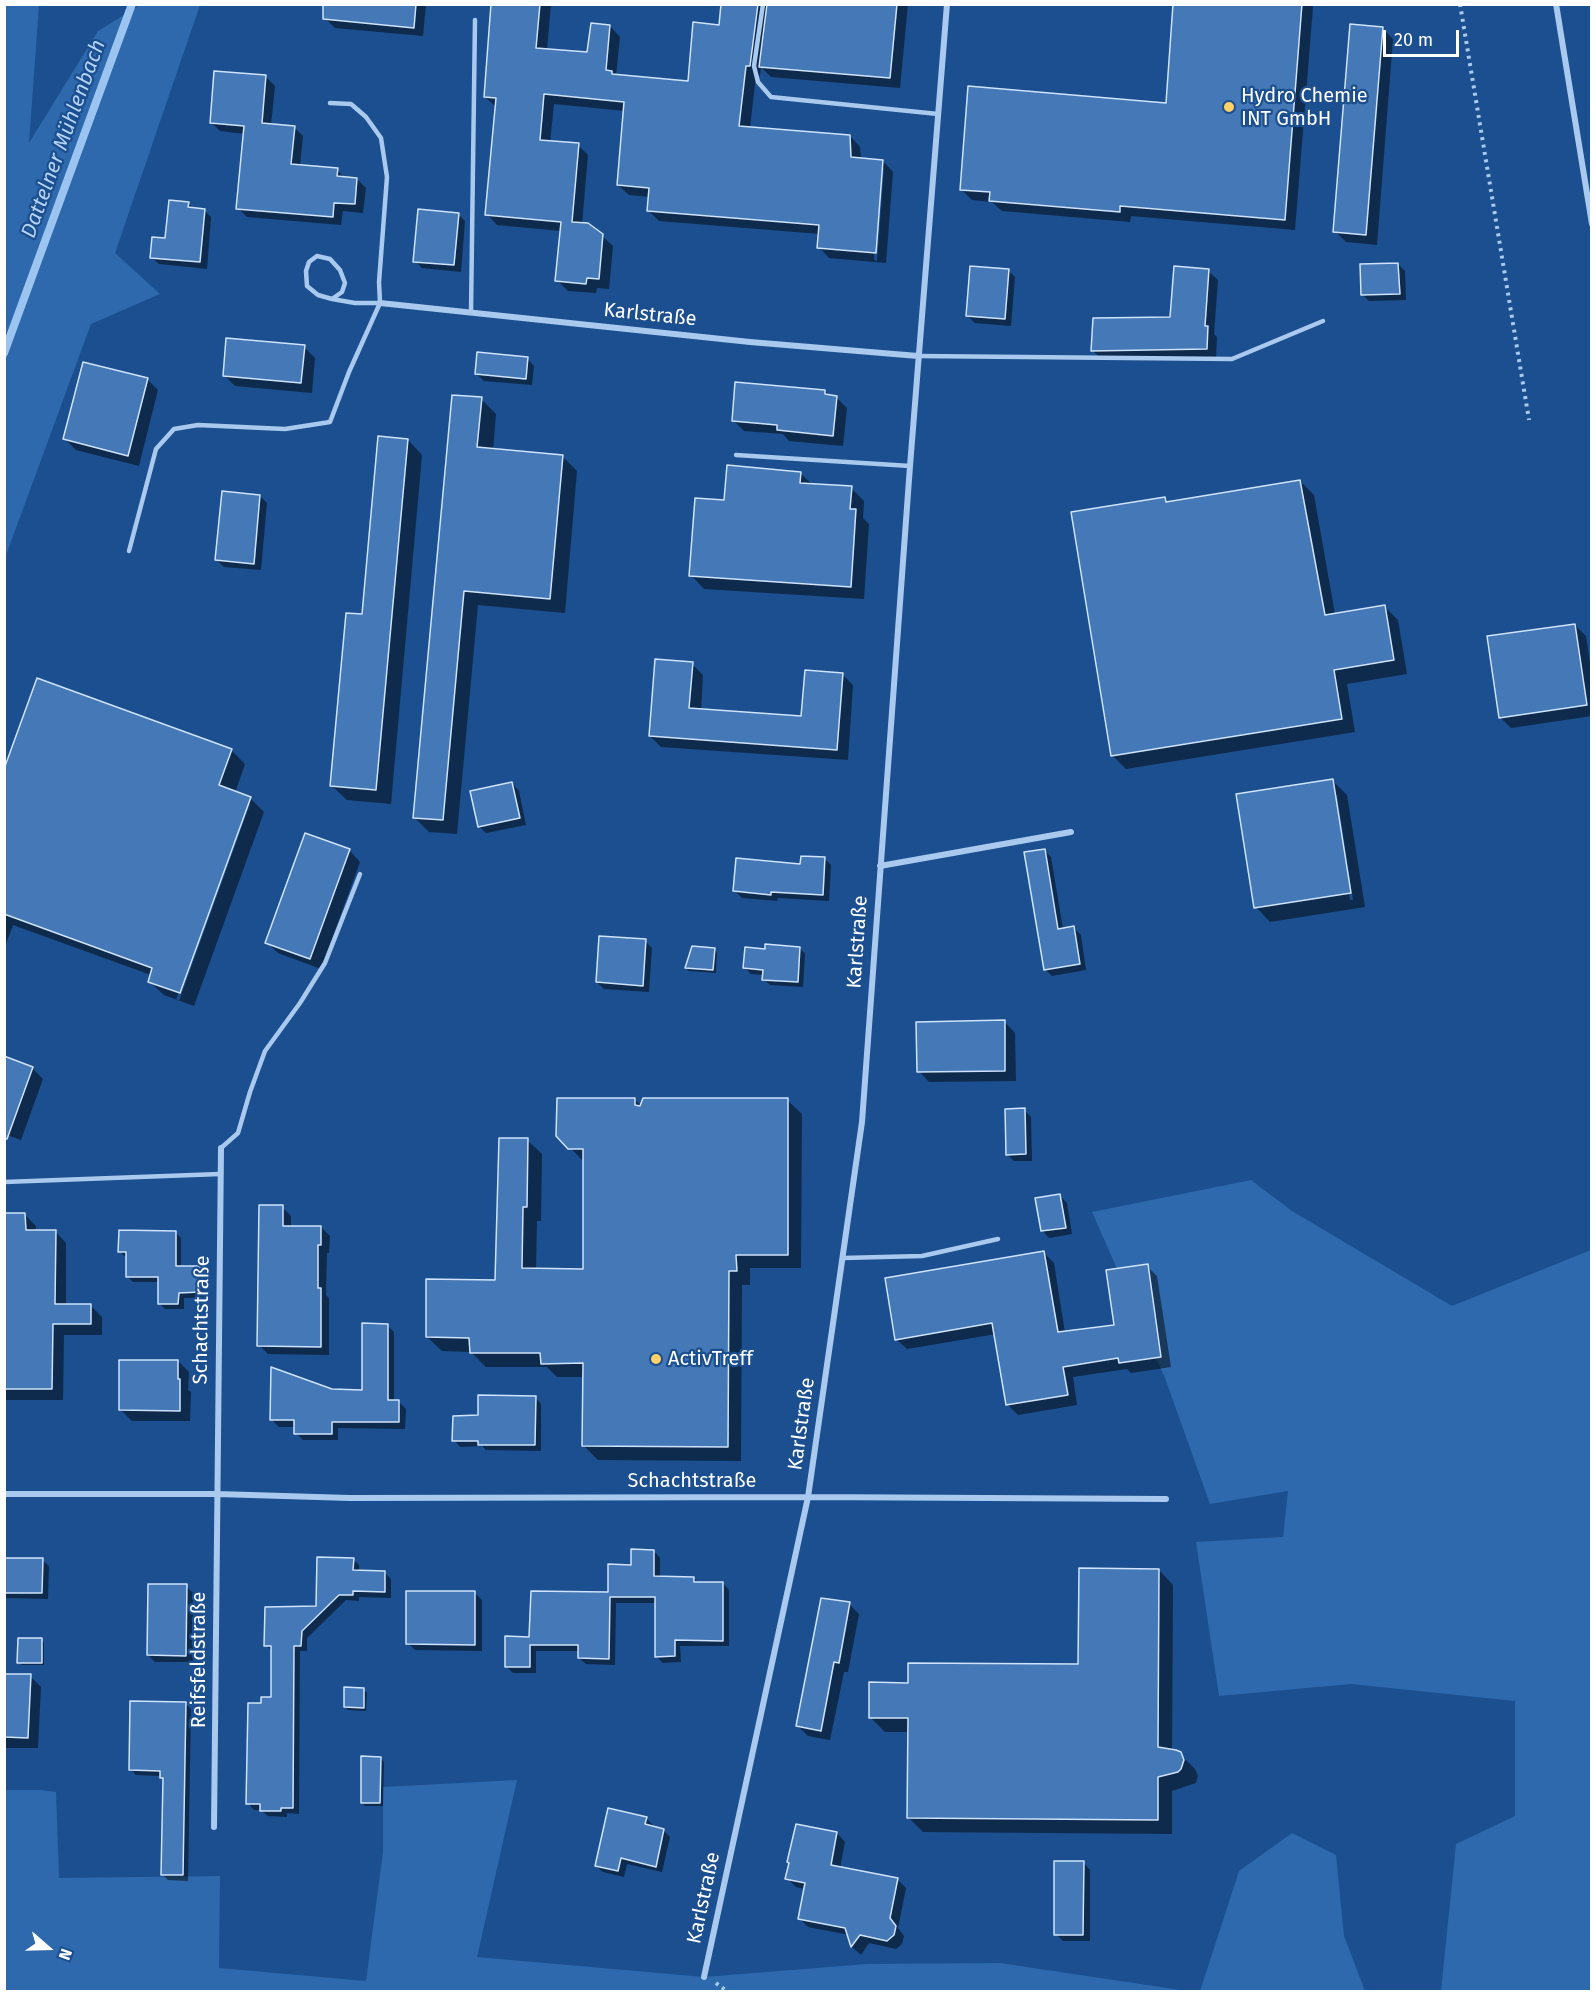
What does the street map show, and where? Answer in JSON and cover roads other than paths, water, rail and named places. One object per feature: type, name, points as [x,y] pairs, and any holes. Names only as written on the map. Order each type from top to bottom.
[{"type":"street","name":"Karlstraße","points":[[704,1977],[808,1497],[862,1122],[909,466],[946,4]]},
{"type":"street","points":[[1556,4],[1592,224]]},
{"type":"street","name":"Karlstraße","points":[[380,303],[750,342],[918,356]]},
{"type":"street","points":[[880,866],[1071,832]]},
{"type":"street","name":"Schachtstraße","points":[[217,1494],[221,1148]]},
{"type":"street","name":"Schachtstraße","points":[[4,1494],[217,1494],[350,1498],[1166,1499]]},
{"type":"street","name":"Reifsfeldstraße","points":[[214,1827],[217,1494]]},
{"type":"lane","points":[[763,4],[754,66],[758,81],[771,98],[938,114]]},
{"type":"lane","points":[[471,312],[475,20]]},
{"type":"lane","points":[[129,551],[156,449],[174,429],[198,426],[285,429],[330,422],[349,372],[380,303],[379,282],[387,177],[381,138],[366,117],[351,104],[330,103]]},
{"type":"lane","points":[[332,299],[342,292],[345,283],[335,264],[317,256],[309,262],[306,271],[307,286],[318,295],[332,299],[355,303],[380,303]]},
{"type":"lane","points":[[918,356],[1232,359],[1323,321]]},
{"type":"lane","points":[[736,454],[909,466]]},
{"type":"lane","points":[[221,1148],[238,1133],[265,1051],[300,1004],[324,963],[360,874]]},
{"type":"lane","points":[[4,1182],[220,1174]]},
{"type":"lane","points":[[843,1258],[921,1256],[998,1239]]},
{"type":"waterway","name":"Dattelner Mühlenbach","points":[[4,353],[132,4]]},
{"type":"place","name":"Hydro Chemie INT GmbH","points":[[1229,107]]},
{"type":"place","name":"ActivTreff","points":[[656,1359]]}]
